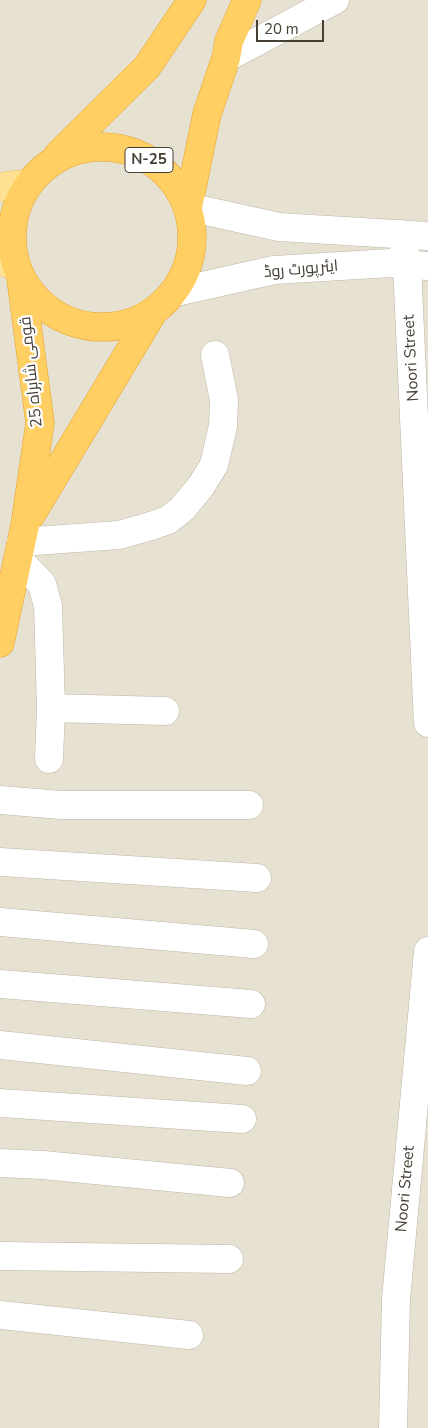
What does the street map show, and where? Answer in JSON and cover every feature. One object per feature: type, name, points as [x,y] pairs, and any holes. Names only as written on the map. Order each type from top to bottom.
[{"type":"highway","name":"قومی شاہراہ 25","points":[[0,643],[21,542],[40,423],[13,269],[12,224],[18,202],[29,183],[147,68],[192,0]]},
{"type":"highway","name":"قومی شاہراہ 25","points":[[188,207],[207,114],[226,58],[229,41],[247,0]]},
{"type":"highway","name":"قومی شاہراہ 25","points":[[13,269],[36,299],[55,315],[79,325],[104,328],[129,325],[152,314],[176,292],[189,265],[193,236],[188,207],[175,182],[155,163],[131,151],[104,146],[76,150],[52,162]]},
{"type":"highway","name":"قومی شاہراہ 25","points":[[21,542],[152,314]]},
{"type":"main road","points":[[0,187],[29,183]]},
{"type":"street","points":[[226,58],[335,0]]},
{"type":"street","points":[[188,207],[279,227],[415,235]]},
{"type":"street","name":"Noori Street","points":[[415,235],[418,265],[428,723]]},
{"type":"street","name":"ایئرپورٹ روڈ","points":[[176,292],[274,270],[391,264],[418,265]]},
{"type":"street","points":[[49,758],[51,708],[48,606],[42,584],[21,542],[119,535],[168,520],[182,509],[201,486],[214,465],[223,426],[224,400],[215,355]]},
{"type":"street","points":[[51,708],[165,710]]},
{"type":"street","points":[[0,800],[62,805],[249,805]]},
{"type":"street","points":[[0,862],[257,878]]},
{"type":"street","points":[[0,922],[254,944]]},
{"type":"street","name":"Noori Street","points":[[393,1428],[396,1299],[428,951]]},
{"type":"street","points":[[0,984],[251,1004]]},
{"type":"street","points":[[0,1045],[247,1071]]},
{"type":"street","points":[[0,1103],[242,1119]]},
{"type":"street","points":[[0,1163],[43,1165],[230,1182]]},
{"type":"street","points":[[0,1256],[229,1259]]},
{"type":"street","points":[[0,1315],[189,1335]]},
{"type":"shaded area","points":[[0,0],[428,0],[428,1428],[0,1428]]}]
